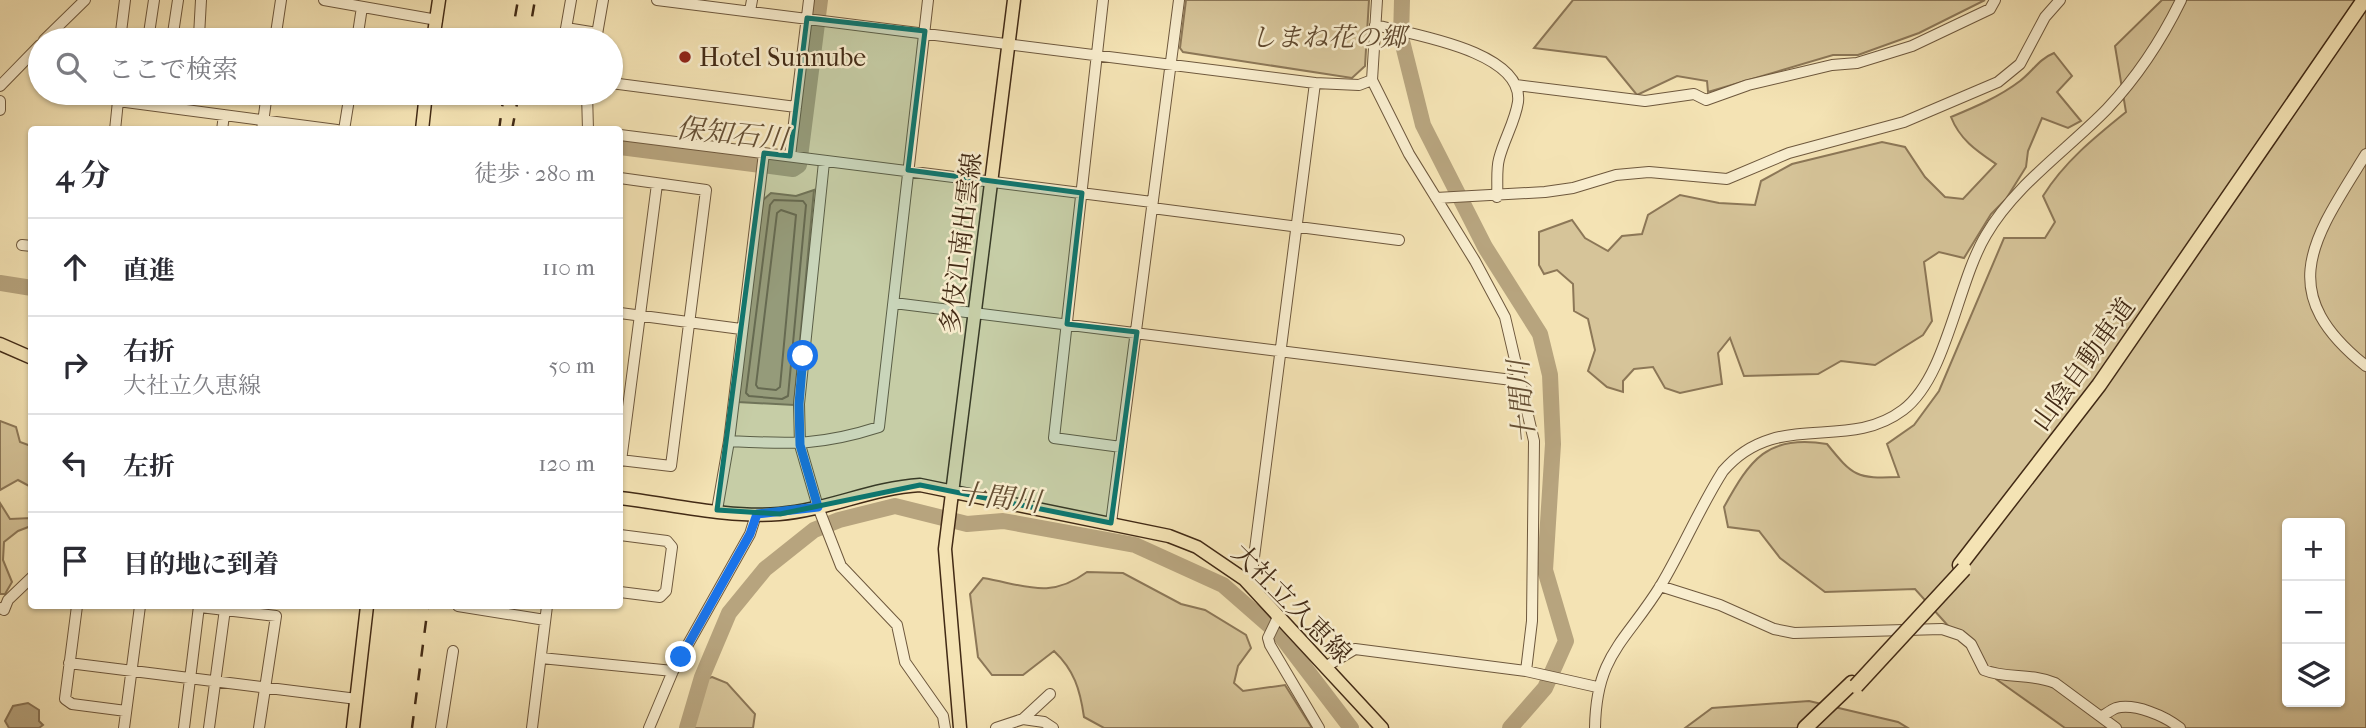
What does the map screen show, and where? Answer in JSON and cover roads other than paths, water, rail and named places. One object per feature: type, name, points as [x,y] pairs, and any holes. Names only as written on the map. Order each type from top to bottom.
[{"type":"highway","name":"山陰自動車道","points":[[1962,567],[2099,385],[2364,0]]},
{"type":"highway","name":"山陰自動車道","points":[[1813,728],[1962,567],[2036,482],[2103,391],[2366,9]]},
{"type":"highway","name":"山陰自動車道","points":[[1805,728],[1854,684]]},
{"type":"main road","points":[[435,28],[439,0]]},
{"type":"main road","name":"多伎江南出雲線","points":[[960,728],[947,588],[946,535],[1014,0]]},
{"type":"main road","points":[[422,126],[425,105]]},
{"type":"main road","points":[[0,344],[28,356]]},
{"type":"main road","name":"大社立久恵線","points":[[623,498],[757,514],[818,507],[897,486],[920,485],[1143,529],[1197,547],[1244,579],[1382,728]]},
{"type":"main road","points":[[353,728],[367,609]]},
{"type":"street","points":[[56,28],[85,0]]},
{"type":"street","points":[[122,28],[125,0]]},
{"type":"street","points":[[150,28],[154,0]]},
{"type":"street","points":[[174,28],[178,0]]},
{"type":"street","points":[[199,28],[201,0]]},
{"type":"street","points":[[277,28],[281,0]]},
{"type":"street","points":[[324,0],[362,7],[429,28]]},
{"type":"street","points":[[566,28],[571,0]]},
{"type":"street","points":[[598,28],[603,0]]},
{"type":"street","points":[[657,0],[925,31],[1315,83],[1359,85],[1372,80]]},
{"type":"street","points":[[750,11],[752,0]]},
{"type":"street","points":[[790,156],[809,0]]},
{"type":"street","points":[[729,441],[800,445],[836,440],[879,427],[928,0]]},
{"type":"street","points":[[1103,0],[1054,438],[1121,447]]},
{"type":"street","points":[[1111,523],[1179,0]]},
{"type":"street","points":[[1377,0],[1372,80],[1409,153],[1505,317],[1534,441],[1532,621],[1526,671]]},
{"type":"street","points":[[1516,85],[1645,101],[1694,94],[1706,100],[1748,85],[1832,65],[1857,63],[1912,46],[1990,9],[1995,0]]},
{"type":"street","points":[[1436,198],[1497,197],[1573,188],[1616,175],[1649,172],[1727,179],[1789,153],[1904,122],[1998,82],[2020,64],[2045,18],[2060,0]]},
{"type":"street","points":[[1595,728],[1597,687],[1620,640],[1660,586],[1714,485],[1741,453],[1763,440],[1877,424],[1906,408],[1924,387],[1936,363],[1976,253],[1997,217],[2127,87],[2160,42],[2181,0]]},
{"type":"street","points":[[359,28],[362,7]]},
{"type":"street","points":[[1375,25],[1483,55],[1500,65],[1516,85],[1518,99],[1515,116],[1498,160],[1497,197]]},
{"type":"street","points":[[0,86],[28,57]]},
{"type":"street","points":[[1244,579],[1253,565],[1315,83]]},
{"type":"street","points":[[623,85],[796,107]]},
{"type":"street","points":[[0,101],[0,110]]},
{"type":"street","points":[[151,105],[224,114],[263,125],[266,105]]},
{"type":"street","points":[[345,126],[347,105]]},
{"type":"street","points":[[587,105],[588,126]]},
{"type":"street","points":[[109,126],[114,107]]},
{"type":"street","points":[[114,107],[115,126]]},
{"type":"street","points":[[222,126],[224,114]]},
{"type":"street","points":[[623,135],[824,162],[908,170],[1399,240]]},
{"type":"street","points":[[717,510],[729,441],[764,153]]},
{"type":"street","points":[[2366,154],[2317,234],[2309,268],[2314,300],[2327,331],[2366,366]]},
{"type":"street","points":[[824,162],[799,404],[800,445],[818,507],[841,566],[897,625],[905,662],[943,716],[945,728]]},
{"type":"street","points":[[623,178],[706,190],[671,466],[623,461]]},
{"type":"street","points":[[623,439],[657,184]]},
{"type":"street","points":[[894,303],[1520,381]]},
{"type":"street","points":[[623,313],[741,329]]},
{"type":"street","points":[[649,728],[673,671],[750,534],[757,514]]},
{"type":"street","points":[[623,535],[667,541],[672,547],[666,591],[660,597],[623,592]]},
{"type":"street","points":[[0,608],[4,610],[8,600],[28,581]]},
{"type":"street","points":[[1660,586],[1720,605],[1774,629],[1794,633],[1885,628],[1950,631],[1971,644],[1984,670],[1994,674],[2043,678],[2116,728]]},
{"type":"street","points":[[77,609],[65,699],[72,704],[126,711]]},
{"type":"street","points":[[124,728],[140,609]]},
{"type":"street","points":[[184,728],[199,609]]},
{"type":"street","points":[[209,728],[225,609],[275,616],[259,728]]},
{"type":"street","points":[[501,609],[545,620]]},
{"type":"street","points":[[532,728],[547,609]]},
{"type":"street","points":[[1278,617],[1268,638],[1270,645],[1319,728]]},
{"type":"street","points":[[1325,667],[1355,649],[1526,671],[1597,687]]},
{"type":"street","points":[[441,728],[453,652]]},
{"type":"street","points":[[541,658],[673,671]]},
{"type":"street","points":[[69,663],[357,699]]},
{"type":"street","points":[[996,728],[1023,719],[1050,694]]},
{"type":"street","points":[[2101,717],[2117,708],[2139,710],[2170,720],[2180,728]]},
{"type":"street","points":[[1023,719],[1044,722],[1053,728]]},
{"type":"water","points":[[814,190],[794,405],[738,402],[763,200],[771,193],[796,196]]},
{"type":"water","points":[[28,703],[39,710],[39,721],[43,725],[39,728],[9,728],[5,721],[13,706]]},
{"type":"waterway","name":"保知石川","points":[[623,147],[793,169],[799,165],[820,0]]},
{"type":"waterway","name":"十間川","points":[[1402,0],[1401,37],[1423,125],[1485,247],[1540,334],[1550,375],[1553,444],[1545,570],[1566,641],[1545,688],[1510,728]]},
{"type":"waterway","name":"保知石川","points":[[0,283],[28,287]]},
{"type":"waterway","name":"十間川","points":[[687,728],[702,677],[729,613],[765,569],[814,530],[839,520],[895,506],[967,524],[1003,521],[1135,545],[1223,585],[1280,635],[1351,728]]},
{"type":"railway","points":[[513,28],[518,0]]},
{"type":"railway","points":[[530,28],[535,0]]},
{"type":"railway","points":[[500,126],[502,105]]},
{"type":"railway","points":[[513,126],[517,105]]},
{"type":"railway","points":[[412,728],[428,609]]},
{"type":"place","name":"Hotel Sunnube","points":[[685,57]]},
{"type":"park label","name":"しまね花の郷","points":[[1328,37]]}]
